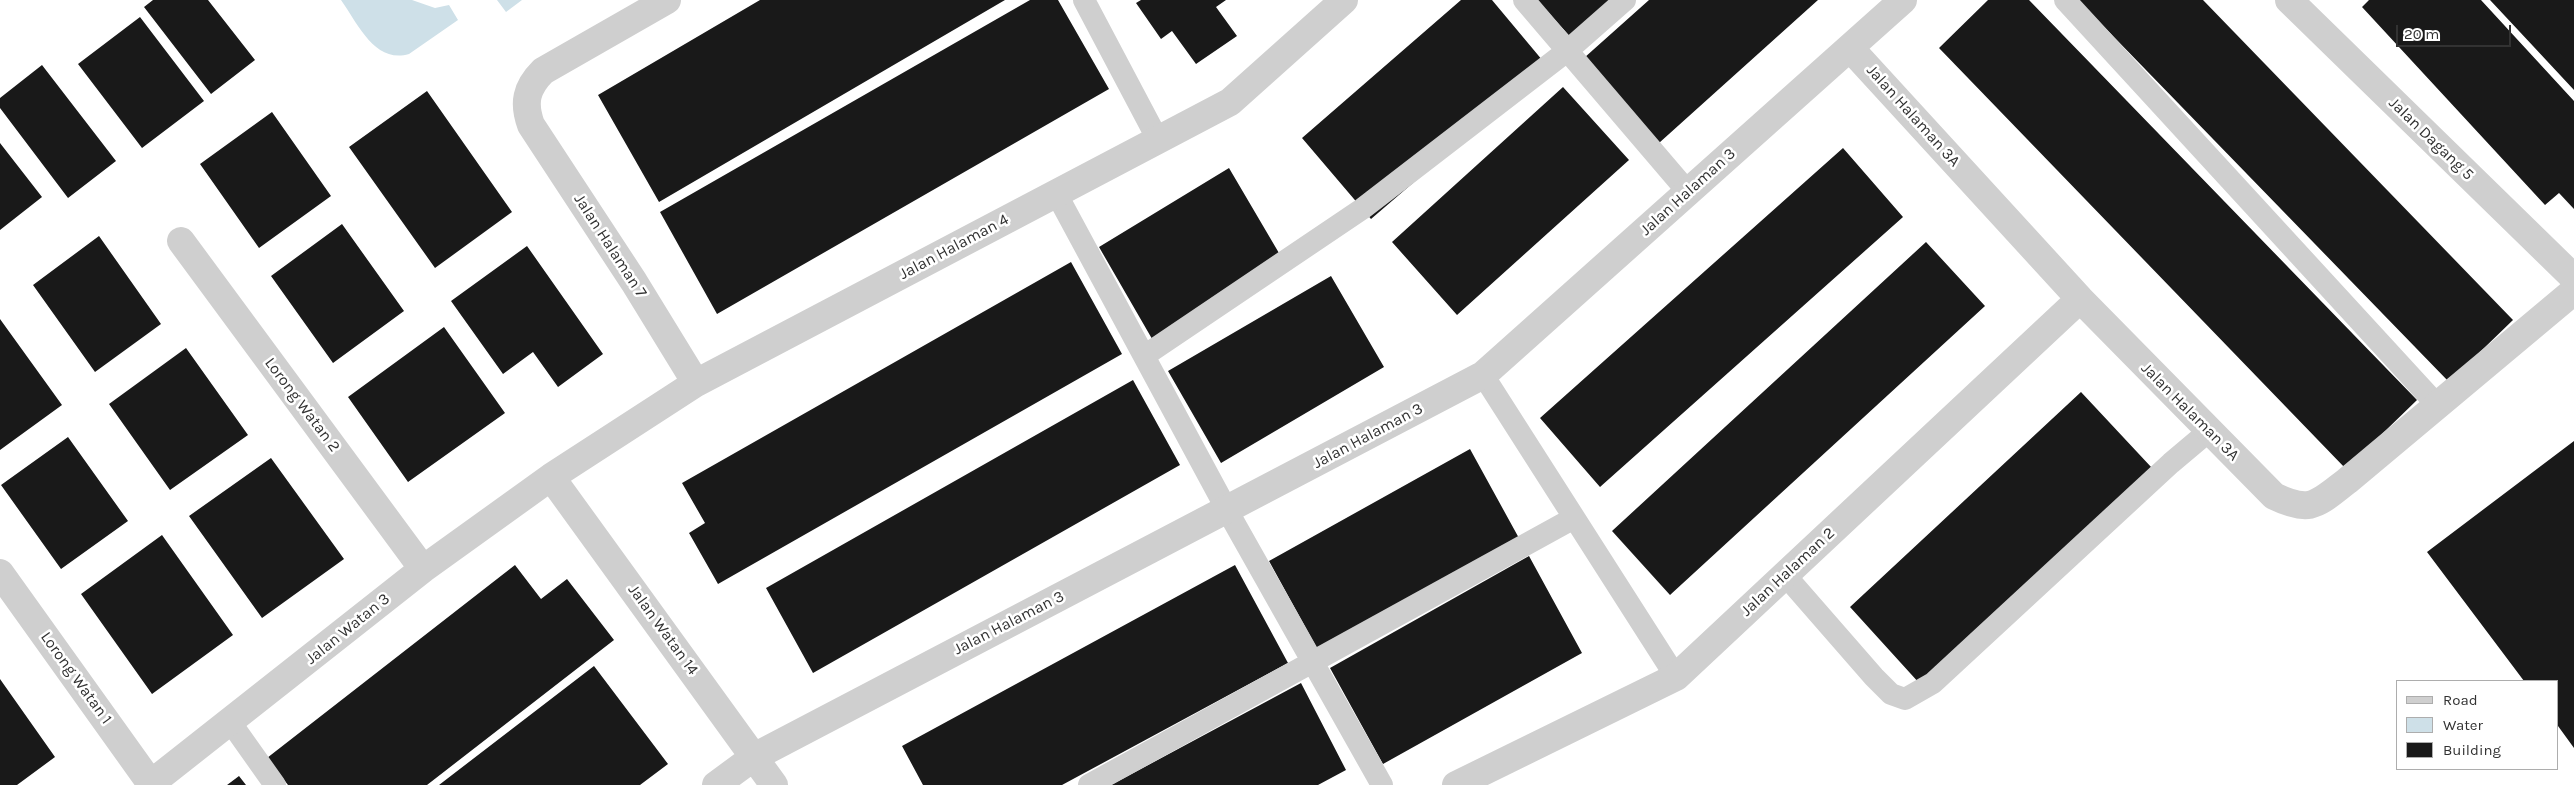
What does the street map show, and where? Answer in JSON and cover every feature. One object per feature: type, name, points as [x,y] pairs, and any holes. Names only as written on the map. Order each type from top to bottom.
[{"type":"street","name":"Jalan Halaman 7","points":[[666,0],[543,71],[532,82],[527,94],[525,108],[531,125],[634,282],[696,383]]},
{"type":"street","name":"Jalan Halaman 4","points":[[551,477],[696,383],[1230,102],[1344,0]]},
{"type":"street","name":"Jalan Halaman 3","points":[[716,785],[754,757],[1483,375],[1903,0]]},
{"type":"street","name":"Jalan Dagang 5","points":[[2288,0],[2574,278]]},
{"type":"street","name":"Jalan Halaman 3A","points":[[1850,48],[2080,299],[2274,496],[2294,506],[2317,504],[2438,406],[2574,291]]},
{"type":"street","name":"Lorong Watan 2","points":[[181,241],[424,569]]},
{"type":"street","name":"Jalan Halaman 2","points":[[1456,785],[1676,676],[2080,299]]},
{"type":"street","name":"Jalan Watan 3","points":[[150,784],[231,723],[424,569],[551,477]]},
{"type":"street","name":"Jalan Watan 14","points":[[551,477],[774,785]]},
{"type":"street","name":"Lorong Watan 1","points":[[0,573],[150,784]]},
{"type":"lane","points":[[1084,0],[1158,140]]},
{"type":"lane","points":[[1524,0],[1688,192]]},
{"type":"lane","points":[[1144,356],[1362,209],[1567,51],[1625,0]]},
{"type":"lane","points":[[2065,0],[2438,406]]},
{"type":"lane","points":[[1056,193],[1227,510],[1382,785]]},
{"type":"lane","points":[[1483,375],[1676,676]]},
{"type":"lane","points":[[1785,574],[1874,677],[1891,694],[1905,699],[1933,683],[2171,463],[2209,432]]},
{"type":"lane","points":[[1090,785],[1574,518]]},
{"type":"lane","points":[[231,723],[275,785]]},
{"type":"water","points":[[341,0],[412,0],[435,8],[449,5],[458,20],[409,54],[397,56],[377,48],[369,40]]},
{"type":"water","points":[[497,0],[522,0],[506,12]]},
{"type":"building","points":[[153,0],[208,0],[255,60],[211,94],[144,7]]},
{"type":"building","points":[[760,0],[1005,0],[659,202],[598,95]]},
{"type":"building","points":[[1030,0],[1058,0],[1109,89],[717,314],[660,212]]},
{"type":"building","points":[[1141,0],[1226,0],[1216,7],[1237,36],[1196,64],[1172,31],[1161,39],[1136,3]]},
{"type":"building","points":[[1461,0],[1492,0],[1548,67],[1371,219],[1302,138]]},
{"type":"building","points":[[1537,0],[1621,0],[1575,42]]},
{"type":"building","points":[[1649,0],[1818,0],[1659,143],[1584,58]]},
{"type":"building","points":[[1988,0],[2029,0],[2417,400],[2346,469],[1939,48]]},
{"type":"building","points":[[2078,0],[2203,0],[2513,320],[2449,382]]},
{"type":"building","points":[[2369,0],[2481,0],[2574,101],[2574,209],[2559,193],[2545,205],[2362,7]]},
{"type":"building","points":[[2490,0],[2574,0],[2574,90],[2533,46]]},
{"type":"building","points":[[140,17],[204,101],[142,148],[78,64]]},
{"type":"building","points":[[42,65],[116,161],[68,198],[0,108],[0,98]]},
{"type":"building","points":[[1563,87],[1629,160],[1457,315],[1392,242]]},
{"type":"building","points":[[427,91],[512,212],[435,268],[349,147]]},
{"type":"building","points":[[272,112],[331,196],[259,248],[200,164]]},
{"type":"building","points":[[0,143],[42,197],[0,230]]},
{"type":"building","points":[[1843,148],[1903,217],[1600,487],[1540,418]]},
{"type":"building","points":[[1229,168],[1286,265],[1155,344],[1099,247]]},
{"type":"building","points":[[342,224],[404,311],[333,363],[271,276]]},
{"type":"building","points":[[99,236],[161,324],[95,372],[33,285]]},
{"type":"building","points":[[1926,242],[1985,306],[1670,595],[1612,531]]},
{"type":"building","points":[[527,246],[603,354],[558,387],[533,352],[503,374],[451,301]]},
{"type":"building","points":[[1071,262],[1122,354],[718,584],[689,533],[705,523],[682,483]]},
{"type":"building","points":[[1331,276],[1384,367],[1221,463],[1168,371]]},
{"type":"building","points":[[0,319],[62,405],[0,450]]},
{"type":"building","points":[[444,327],[505,413],[408,482],[348,397]]},
{"type":"building","points":[[186,348],[248,435],[170,490],[109,404]]},
{"type":"building","points":[[1133,380],[1180,465],[813,673],[766,588]]},
{"type":"building","points":[[2081,392],[2152,468],[1920,684],[1850,607]]},
{"type":"building","points":[[68,437],[128,521],[61,569],[1,485]]},
{"type":"building","points":[[2574,441],[2574,748],[2559,727],[2559,680],[2523,680],[2427,552]]},
{"type":"building","points":[[1470,449],[1520,540],[1319,652],[1269,561]]},
{"type":"building","points":[[271,458],[344,559],[262,618],[189,516]]},
{"type":"building","points":[[162,535],[233,635],[152,694],[81,594]]},
{"type":"building","points":[[1529,556],[1582,653],[1383,764],[1330,668]]},
{"type":"building","points":[[515,565],[541,599],[567,579],[614,640],[427,785],[288,785],[267,758]]},
{"type":"building","points":[[1235,565],[1288,663],[1062,785],[923,785],[902,746]]},
{"type":"building","points":[[594,666],[668,764],[640,785],[439,785]]},
{"type":"building","points":[[0,679],[55,757],[17,785],[0,785]]},
{"type":"building","points":[[1301,683],[1346,770],[1318,785],[1111,785]]},
{"type":"building","points":[[239,776],[246,785],[227,785]]}]
